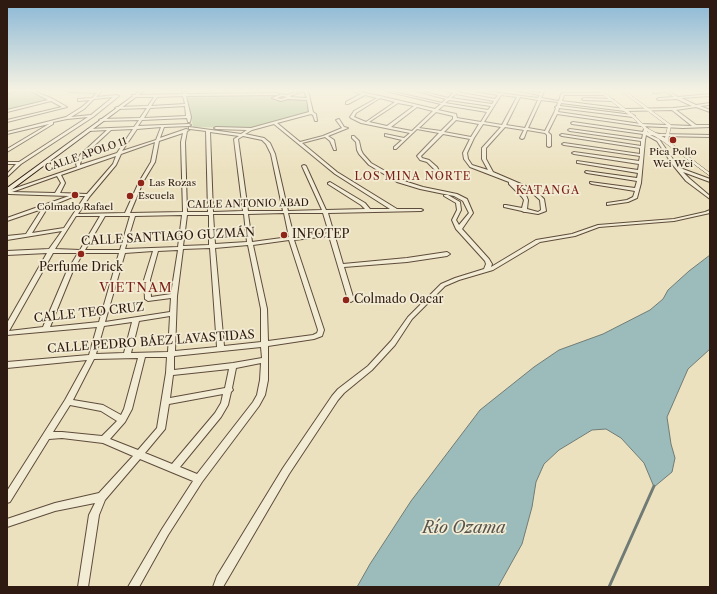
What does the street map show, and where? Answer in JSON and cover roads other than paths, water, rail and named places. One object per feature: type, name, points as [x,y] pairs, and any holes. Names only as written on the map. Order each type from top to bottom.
[{"type":"main road","points":[[7,192],[101,120]]},
{"type":"street","points":[[7,121],[17,119]]},
{"type":"street","points":[[7,133],[63,119]]},
{"type":"street","points":[[7,176],[20,163],[88,119]]},
{"type":"street","points":[[7,329],[51,251],[88,195],[111,171],[119,153],[135,128],[143,119]]},
{"type":"street","points":[[101,120],[149,119]]},
{"type":"street","points":[[83,587],[94,515],[102,497],[161,429],[170,373],[174,296],[185,214],[183,142],[188,128],[189,119]]},
{"type":"street","name":"CALLE APOLO 11","points":[[7,192],[158,140],[188,128],[250,129],[290,119]]},
{"type":"street","points":[[354,119],[366,123],[412,132]]},
{"type":"street","points":[[366,123],[372,119]]},
{"type":"street","points":[[388,127],[399,119]]},
{"type":"street","points":[[395,148],[426,119]]},
{"type":"street","points":[[440,176],[436,168],[419,156],[453,119]]},
{"type":"street","points":[[463,119],[503,127],[546,132]]},
{"type":"street","points":[[484,119],[472,138],[465,153],[468,164],[529,188],[542,200],[544,211],[524,211],[506,206]]},
{"type":"street","points":[[491,173],[484,159],[484,148],[503,127],[507,119]]},
{"type":"street","points":[[522,138],[530,119]]},
{"type":"street","points":[[546,132],[553,119]]},
{"type":"street","points":[[597,119],[642,125],[710,126]]},
{"type":"street","points":[[609,204],[631,200],[634,198],[637,190],[645,132],[642,125],[636,119]]},
{"type":"street","points":[[661,119],[670,126]]},
{"type":"street","points":[[687,119],[696,126]]},
{"type":"street","points":[[8,149],[57,120]]},
{"type":"street","points":[[299,143],[325,136],[344,128],[338,120]]},
{"type":"street","points":[[275,123],[336,173],[396,210]]},
{"type":"street","points":[[573,123],[667,135],[710,136]]},
{"type":"street","points":[[7,499],[68,402],[92,357],[103,324],[123,251],[130,214],[141,182],[153,162],[163,126]]},
{"type":"street","points":[[89,130],[163,126],[242,135],[263,139],[268,143],[273,154],[292,238]]},
{"type":"street","points":[[666,140],[670,126]]},
{"type":"street","points":[[416,128],[472,138]]},
{"type":"street","points":[[79,167],[78,164],[81,156],[110,129]]},
{"type":"street","points":[[133,587],[136,585],[165,532],[199,479],[256,404],[264,380],[264,309],[250,243],[236,138],[250,129]]},
{"type":"street","points":[[570,130],[643,140]]},
{"type":"street","points":[[208,131],[212,246],[221,349]]},
{"type":"street","points":[[546,132],[549,135],[550,146]]},
{"type":"street","points":[[645,132],[658,140],[678,169],[688,180],[710,198]]},
{"type":"street","points":[[655,133],[710,175]]},
{"type":"street","points":[[386,135],[404,139]]},
{"type":"street","points":[[562,135],[642,146]]},
{"type":"street","points":[[325,136],[332,140],[335,149]]},
{"type":"street","points":[[353,137],[358,142],[361,154],[370,164],[421,192],[444,195],[456,200],[459,210],[454,220],[459,229],[488,260],[486,271]]},
{"type":"street","points":[[564,144],[641,155]]},
{"type":"street","points":[[574,153],[641,163]]},
{"type":"street","points":[[578,162],[640,172]]},
{"type":"street","points":[[7,163],[20,163]]},
{"type":"street","points":[[304,166],[325,212],[330,234],[342,266],[351,300]]},
{"type":"street","points":[[678,169],[710,182],[702,190]]},
{"type":"street","points":[[587,172],[639,180]]},
{"type":"street","points":[[57,194],[63,183],[58,174]]},
{"type":"street","points":[[507,180],[524,196],[526,200],[524,211]]},
{"type":"street","points":[[400,181],[422,188],[462,197],[471,213],[459,229]]},
{"type":"street","points":[[330,183],[363,204],[368,210]]},
{"type":"street","points":[[592,183],[637,190]]},
{"type":"street","points":[[702,190],[710,190]]},
{"type":"street","points":[[7,192],[88,195]]},
{"type":"street","points":[[7,220],[28,211],[75,195]]},
{"type":"street","points":[[28,235],[46,206]]},
{"type":"street","name":"CALLE ANTONIO ABAD","points":[[76,215],[421,210]]},
{"type":"street","points":[[218,587],[286,470],[341,391],[370,368],[393,343],[410,318],[443,286],[457,279],[486,271],[538,241],[573,235],[598,226],[674,220],[707,213],[710,211]]},
{"type":"street","points":[[46,329],[69,273],[104,214]]},
{"type":"street","points":[[7,238],[66,229]]},
{"type":"street","name":"CALLE SANTIAGO GUZMÁN","points":[[9,252],[81,252],[180,248],[250,243],[330,234]]},
{"type":"street","name":"CALLE PEDRO BÁEZ LAVASTIDAS","points":[[7,365],[92,357],[171,354],[314,337],[320,334],[321,330],[292,238]]},
{"type":"street","points":[[156,249],[147,280],[148,299],[174,296]]},
{"type":"street","points":[[7,258],[9,252]]},
{"type":"street","points":[[342,266],[407,260],[447,254]]},
{"type":"street","name":"CALLE TEO CRUZ","points":[[7,333],[103,324],[173,314]]},
{"type":"street","points":[[127,356],[136,320]]},
{"type":"street","points":[[104,440],[122,420],[128,409],[142,356]]},
{"type":"street","points":[[170,373],[233,366],[265,360]]},
{"type":"street","points":[[174,468],[218,415],[225,403],[233,366]]},
{"type":"street","points":[[166,402],[229,390]]},
{"type":"street","points":[[68,402],[103,408],[122,420]]},
{"type":"street","points":[[46,436],[62,435],[104,440],[199,479]]},
{"type":"street","points":[[7,523],[55,507],[102,497]]},
{"type":"water","name":"Río Ozama","points":[[710,255],[710,349],[688,369],[667,417],[671,444],[675,458],[672,472],[654,487],[644,463],[621,438],[606,429],[592,430],[559,450],[544,464],[536,482],[532,507],[522,544],[498,587],[357,587],[370,564],[411,501],[480,410],[534,367],[559,350],[603,334],[650,310],[663,299],[668,290]]},
{"type":"waterway","points":[[609,587],[654,486]]},
{"type":"place","name":"Pica Pollo Wei Wei","points":[[673,140]]},
{"type":"place","name":"Las Rozas","points":[[141,183]]},
{"type":"place","name":"Colmado Rafael","points":[[75,195]]},
{"type":"place","name":"Escuela","points":[[130,196]]},
{"type":"place","name":"INFOTEP","points":[[284,235]]},
{"type":"place","name":"Perfume Drick","points":[[81,254]]},
{"type":"place","name":"Colmado Oacar","points":[[346,300]]},
{"type":"district","name":"LOS MINA NORTE","points":[[413,177]]},
{"type":"district","name":"KATANGA","points":[[548,191]]},
{"type":"district","name":"VIETNAM","points":[[136,288]]}]
